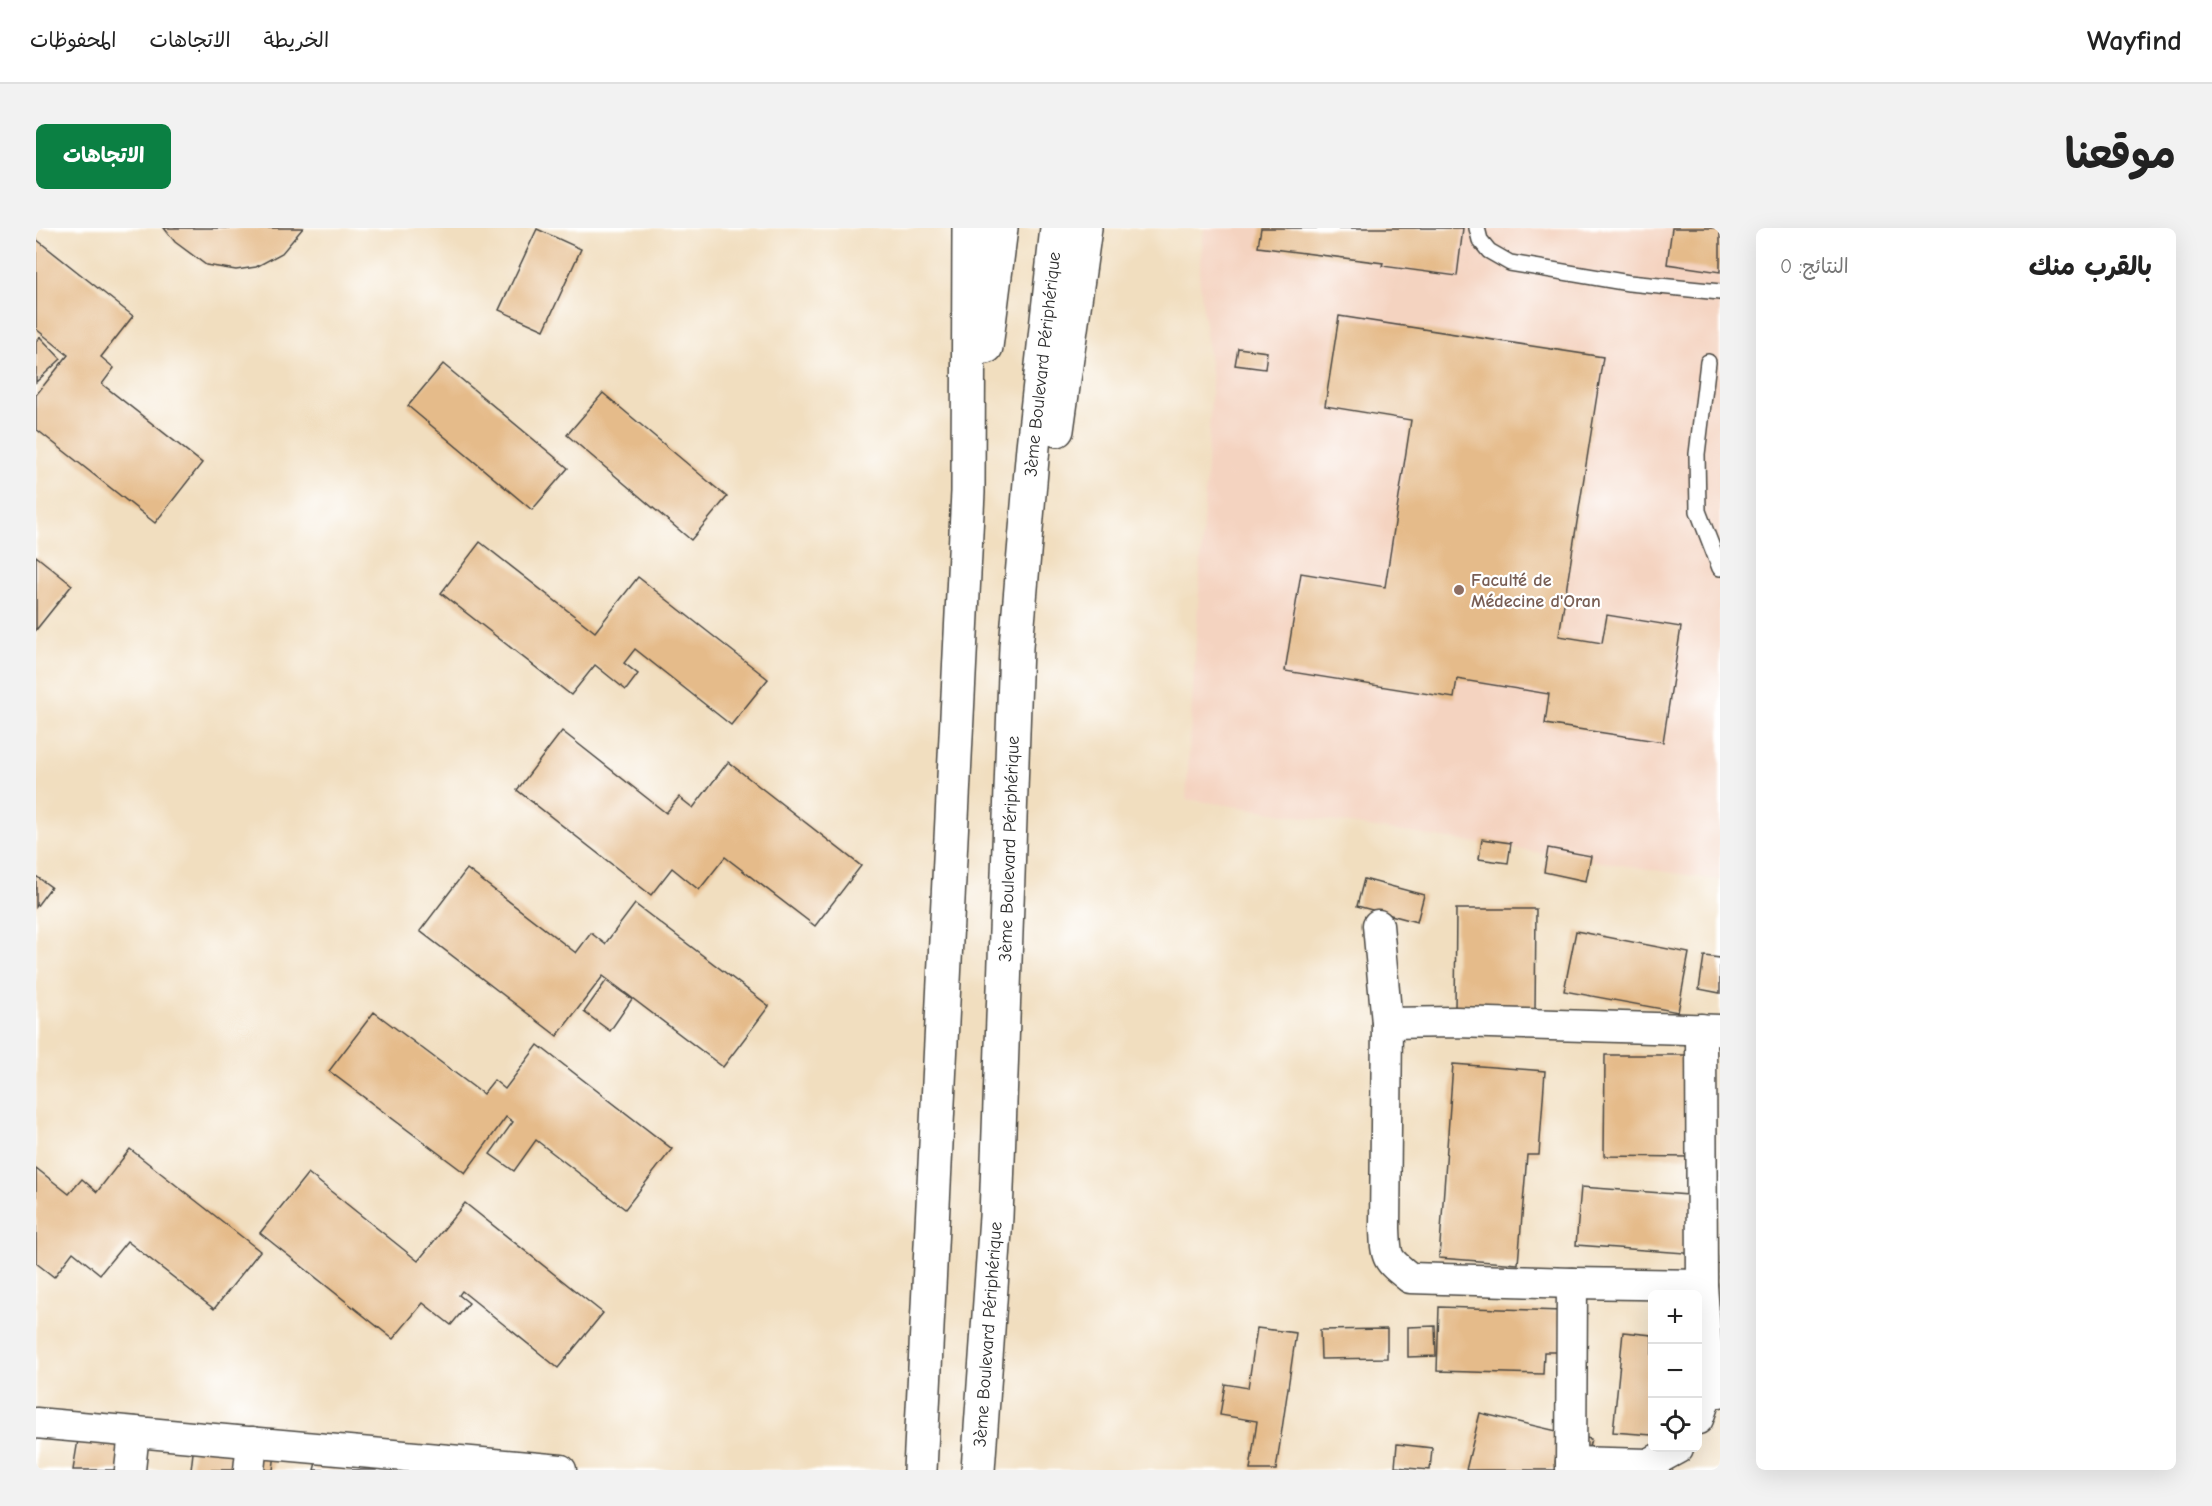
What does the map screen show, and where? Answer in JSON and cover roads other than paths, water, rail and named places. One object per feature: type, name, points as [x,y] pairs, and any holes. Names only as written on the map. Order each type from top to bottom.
[{"type":"highway","points":[[920,1470],[968,492],[969,228]]},
{"type":"highway","points":[[968,492],[1001,228]]},
{"type":"highway","name":"3ème Boulevard Périphérique","points":[[978,1470],[996,1217],[1016,647],[1033,447],[1057,228]]},
{"type":"highway","points":[[1016,647],[1052,468],[1085,228]]},
{"type":"street","points":[[1378,925],[1387,1023],[1385,1228],[1386,1251],[1390,1262],[1410,1278],[1572,1284],[1702,1285]]},
{"type":"street","points":[[1387,1023],[1711,1030],[1702,1285],[1715,1390],[1702,1412]]},
{"type":"street","points":[[1572,1284],[1571,1466],[1649,1464],[1671,1452]]},
{"type":"street","points":[[36,1423],[134,1432],[251,1456],[561,1470]]},
{"type":"street","points":[[130,1470],[134,1432]]},
{"type":"lane","points":[[1477,228],[1480,240],[1489,251],[1510,263],[1629,283],[1720,292]]},
{"type":"lane","points":[[1708,362],[1697,454],[1698,512],[1720,568]]},
{"type":"place","name":"Faculté de Médecine d'Oran","points":[[1459,590]]}]
